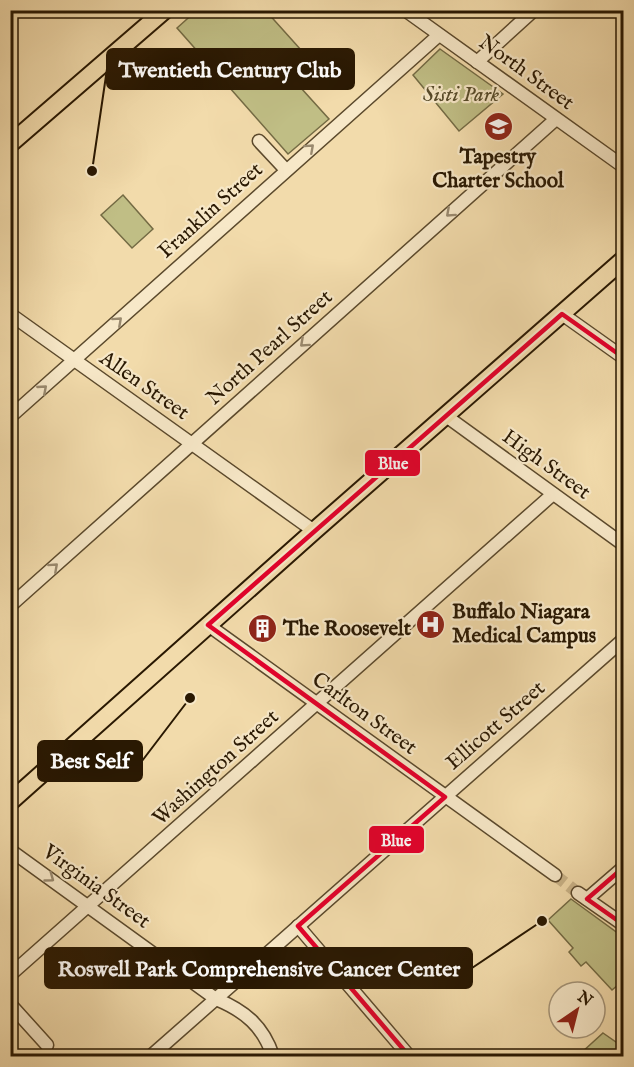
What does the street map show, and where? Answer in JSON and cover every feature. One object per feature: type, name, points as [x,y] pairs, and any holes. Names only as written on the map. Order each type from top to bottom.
[{"type":"main road","points":[[10,144],[165,10]]},
{"type":"main road","points":[[10,802],[624,259]]},
{"type":"street","name":"North Street","points":[[405,10],[624,167]]},
{"type":"street","points":[[477,62],[534,10]]},
{"type":"street","name":"Franklin Street","points":[[10,417],[439,34]]},
{"type":"street","name":"North Pearl Street","points":[[10,606],[556,119]]},
{"type":"street","points":[[260,141],[286,170]]},
{"type":"street","name":"Allen Street","points":[[10,314],[314,531]]},
{"type":"street","points":[[562,314],[624,358]]},
{"type":"street","name":"High Street","points":[[446,416],[624,545]]},
{"type":"street","name":"Washington Street","points":[[10,975],[554,494]]},
{"type":"street","name":"Carlton Street","points":[[208,625],[555,875]]},
{"type":"street","name":"Ellicott Street","points":[[151,1056],[624,639]]},
{"type":"street","name":"Virginia Street","points":[[10,850],[216,999],[233,1007],[258,1026],[273,1056]]},
{"type":"street","points":[[624,867],[583,896],[624,925]]},
{"type":"street","points":[[298,926],[407,1056]]},
{"type":"street","points":[[10,1004],[47,1045]]},
{"type":"green space","points":[[196,11],[266,11],[301,50],[282,67],[329,119],[288,154],[177,28]]},
{"type":"green space","name":"Sisti Park","points":[[440,49],[503,94],[459,131],[413,75]]},
{"type":"green space","points":[[123,195],[153,229],[132,248],[101,215]]},
{"type":"green space","points":[[571,899],[623,937],[623,990],[618,985],[612,990],[607,985],[607,980],[603,980],[586,962],[581,966],[569,952],[573,948],[548,920]]},
{"type":"green space","points":[[607,1036],[623,1047],[623,1056],[584,1056],[581,1053],[595,1040],[607,1040]]},
{"type":"tunnel","points":[[555,875],[578,893]]},
{"type":"transit line","name":"Blue","points":[[409,1056],[298,926],[445,797],[208,625],[562,314],[624,358]]},
{"type":"transit line","name":"Blue","points":[[624,867],[587,899],[624,925]]},
{"type":"place","name":"Tapestry Charter School","points":[[498,126]]},
{"type":"place","name":"Twentieth Century Club","points":[[92,171]]},
{"type":"place","name":"Buffalo Niagara Medical Campus","points":[[431,624]]},
{"type":"place","name":"The Roosevelt","points":[[262,629]]},
{"type":"place","name":"Best Self","points":[[190,698]]},
{"type":"place","name":"Roswell Park Comprehensive Cancer Center","points":[[542,921]]}]
